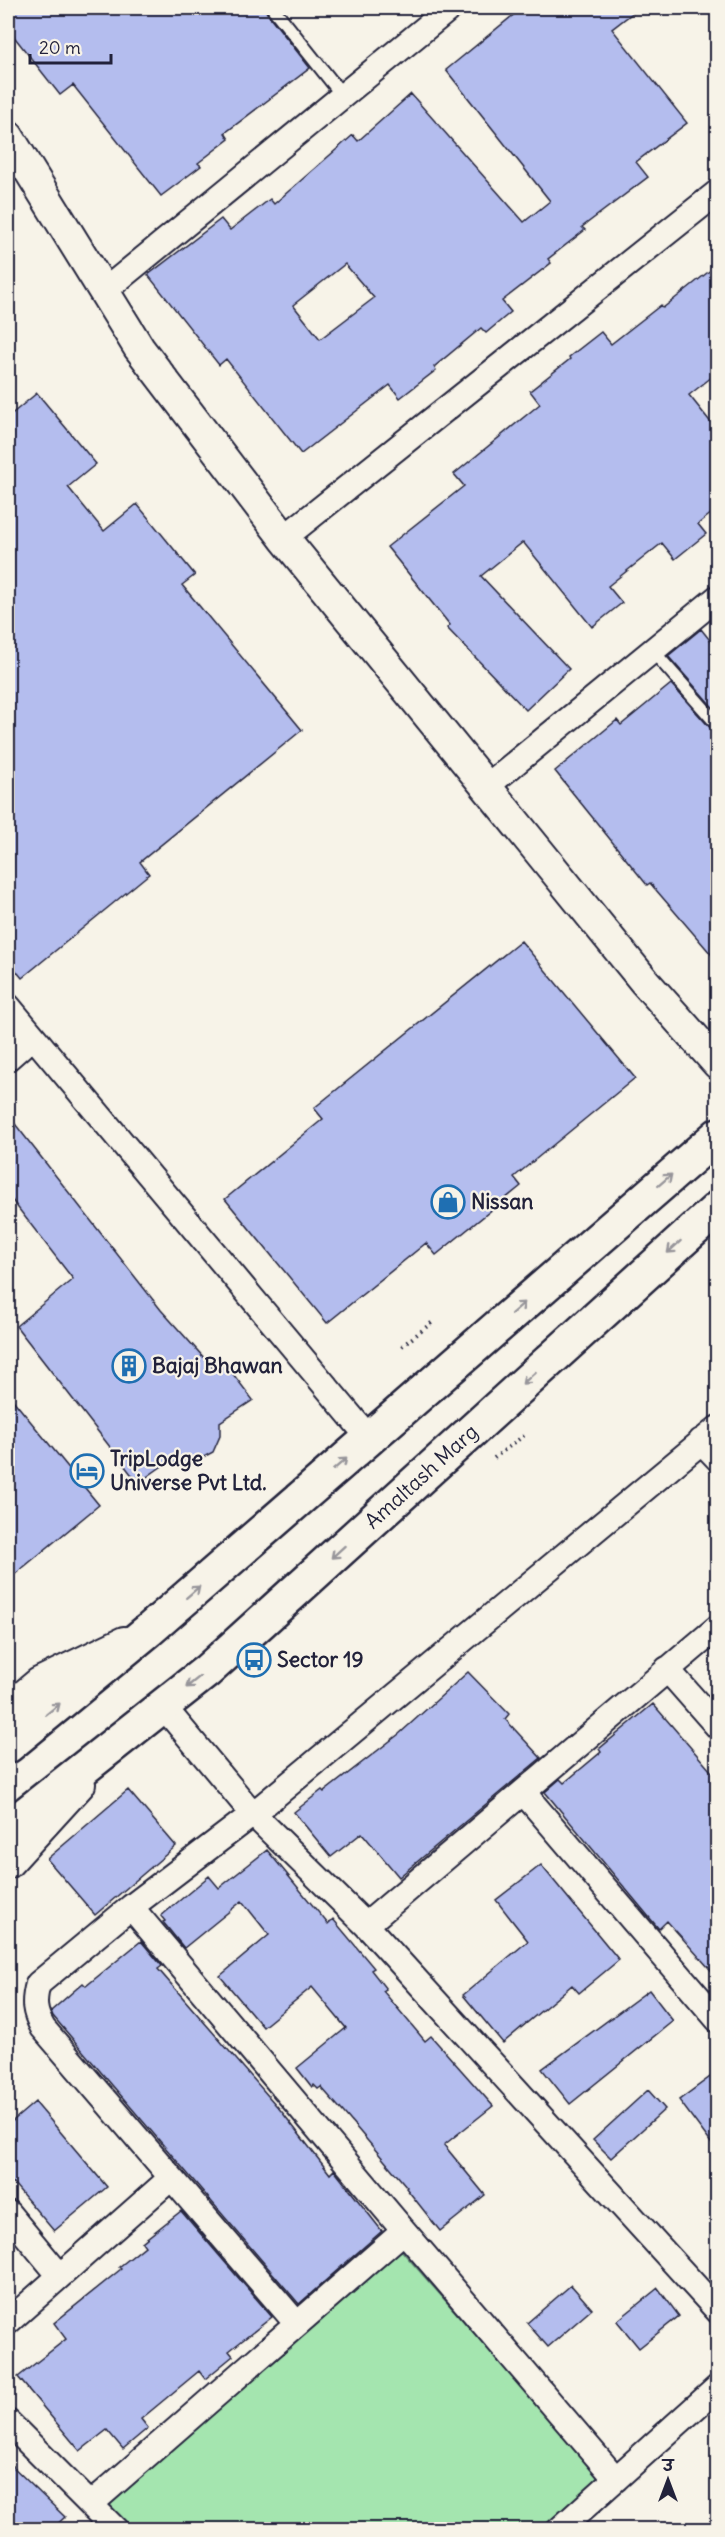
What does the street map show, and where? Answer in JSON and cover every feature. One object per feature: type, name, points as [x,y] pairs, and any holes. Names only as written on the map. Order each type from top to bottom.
[{"type":"main road","points":[[8,1746],[149,1630],[717,1135]]},
{"type":"main road","name":"Amaltash Marg","points":[[8,1828],[207,1671],[714,1215]]},
{"type":"street","points":[[104,292],[450,8]]},
{"type":"street","points":[[8,136],[139,348],[284,538],[645,982],[717,1064]]},
{"type":"street","points":[[284,538],[717,192]]},
{"type":"street","points":[[486,787],[717,597]]},
{"type":"street","points":[[8,1006],[369,1438]]},
{"type":"street","points":[[8,1058],[33,1036]]},
{"type":"street","points":[[297,2324],[43,2028],[36,2015],[34,2000],[38,1984],[131,1907],[253,1814],[709,1435],[717,1459]]},
{"type":"street","points":[[366,1925],[717,1627]]},
{"type":"street","points":[[8,1709],[39,1683],[149,1630]]},
{"type":"street","points":[[667,1669],[717,1727]]},
{"type":"street","points":[[163,1706],[253,1814],[366,1925],[717,2311]]},
{"type":"street","points":[[8,1863],[121,1740]]},
{"type":"street","points":[[523,1792],[717,2020]]},
{"type":"street","points":[[131,1907],[616,2479]]},
{"type":"street","points":[[8,2322],[171,2178]]},
{"type":"street","points":[[8,2213],[60,2276]]},
{"type":"street","points":[[91,2504],[404,2231]]},
{"type":"street","points":[[559,2529],[717,2388]]},
{"type":"street","points":[[8,2421],[116,2529]]},
{"type":"lane","points":[[273,8],[343,96]]},
{"type":"lane","points":[[652,650],[717,725]]},
{"type":"path","points":[[402,1346],[434,1321]]},
{"type":"path","points":[[494,1458],[526,1434]]},
{"type":"green space","points":[[401,2250],[600,2477],[540,2529],[132,2529],[108,2505]]},
{"type":"building","points":[[15,8],[265,8],[310,68],[225,133],[229,139],[198,163],[201,166],[161,196],[73,85],[60,95],[8,29],[8,14]]},
{"type":"building","points":[[522,8],[639,8],[612,29],[687,123],[636,162],[648,177],[582,227],[585,230],[548,259],[551,263],[502,301],[511,312],[486,333],[481,328],[434,367],[436,370],[400,398],[390,385],[301,454],[226,359],[219,365],[148,275],[221,219],[230,230],[270,199],[274,204],[353,135],[358,141],[411,94],[524,222],[550,201],[446,70]],"holes":[[[345,264],[374,298],[320,339],[293,305]]]},
{"type":"building","points":[[717,265],[717,373],[689,395],[717,430],[717,509],[698,524],[706,534],[675,559],[662,543],[608,586],[622,603],[592,627],[523,542],[481,576],[569,669],[526,710],[447,628],[450,625],[387,547],[464,486],[454,474],[540,404],[530,391],[570,359],[569,357],[601,332],[611,344],[661,305],[663,308]]},
{"type":"building","points":[[37,393],[96,464],[68,487],[104,531],[137,504],[195,575],[182,585],[302,730],[140,862],[149,874],[22,978],[8,961],[8,417]]},
{"type":"building","points":[[701,629],[717,649],[717,712],[668,656]]},
{"type":"building","points":[[671,684],[717,733],[717,961],[650,883],[647,885],[555,771],[617,720],[621,725]]},
{"type":"building","points":[[521,941],[635,1078],[514,1177],[521,1186],[436,1255],[426,1243],[327,1323],[225,1199],[323,1119],[314,1108]]},
{"type":"building","name":"Bajaj Bhawan","points":[[8,1115],[161,1310],[215,1370],[223,1361],[253,1400],[220,1422],[220,1436],[213,1452],[189,1465],[168,1462],[138,1483],[16,1326],[73,1279],[8,1195]]},
{"type":"building","points":[[8,1394],[99,1505],[8,1580]]},
{"type":"building","points":[[468,1672],[509,1714],[505,1719],[541,1758],[399,1877],[362,1833],[331,1857],[294,1812],[322,1790],[324,1792],[399,1734]]},
{"type":"building","points":[[653,1704],[717,1778],[717,1977],[667,1921],[659,1929],[545,1792],[560,1779],[564,1783],[601,1752],[599,1749]]},
{"type":"building","points":[[128,1790],[176,1846],[95,1915],[47,1859]]},
{"type":"building","points":[[267,1850],[328,1924],[333,1919],[374,1968],[371,1970],[386,1989],[383,1991],[425,2041],[431,2036],[493,2106],[444,2145],[485,2195],[440,2231],[407,2187],[344,2113],[321,2087],[318,2089],[314,2085],[312,2087],[297,2068],[346,2028],[312,1987],[263,2027],[220,1976],[269,1935],[242,1901],[184,1948],[163,1922],[165,1921],[161,1916],[209,1876],[219,1888]]},
{"type":"building","points":[[541,1865],[619,1960],[579,1993],[572,1985],[503,2043],[463,1995],[528,1941],[496,1900]]},
{"type":"building","points":[[141,1941],[162,1966],[158,1969],[282,2112],[330,2174],[334,2170],[382,2231],[299,2304],[53,2016],[51,2011],[83,1983],[86,1986]]},
{"type":"building","points":[[649,1990],[673,2021],[570,2104],[542,2069]]},
{"type":"building","points":[[717,2072],[717,2151],[679,2100]]},
{"type":"building","points":[[648,2090],[665,2109],[611,2158],[593,2140]]},
{"type":"building","points":[[35,2102],[107,2187],[54,2231],[8,2177],[8,2125]]},
{"type":"building","points":[[181,2211],[272,2317],[229,2351],[233,2356],[205,2379],[199,2371],[141,2419],[148,2428],[123,2449],[107,2430],[80,2451],[18,2377],[66,2339],[54,2323],[121,2269],[119,2267],[145,2246],[142,2242]]},
{"type":"building","points":[[571,2285],[592,2309],[548,2347],[527,2323]]},
{"type":"building","points":[[658,2288],[679,2316],[639,2348],[617,2321]]},
{"type":"building","points":[[8,2462],[65,2517],[52,2529],[8,2529]]},
{"type":"place","name":"Nissan","points":[[448,1202]]},
{"type":"place","name":"Bajaj Bhawan","points":[[129,1366]]},
{"type":"place","name":"TripLodge Universe Pvt Ltd.","points":[[87,1471]]},
{"type":"place","name":"Sector 19","points":[[254,1660]]}]
